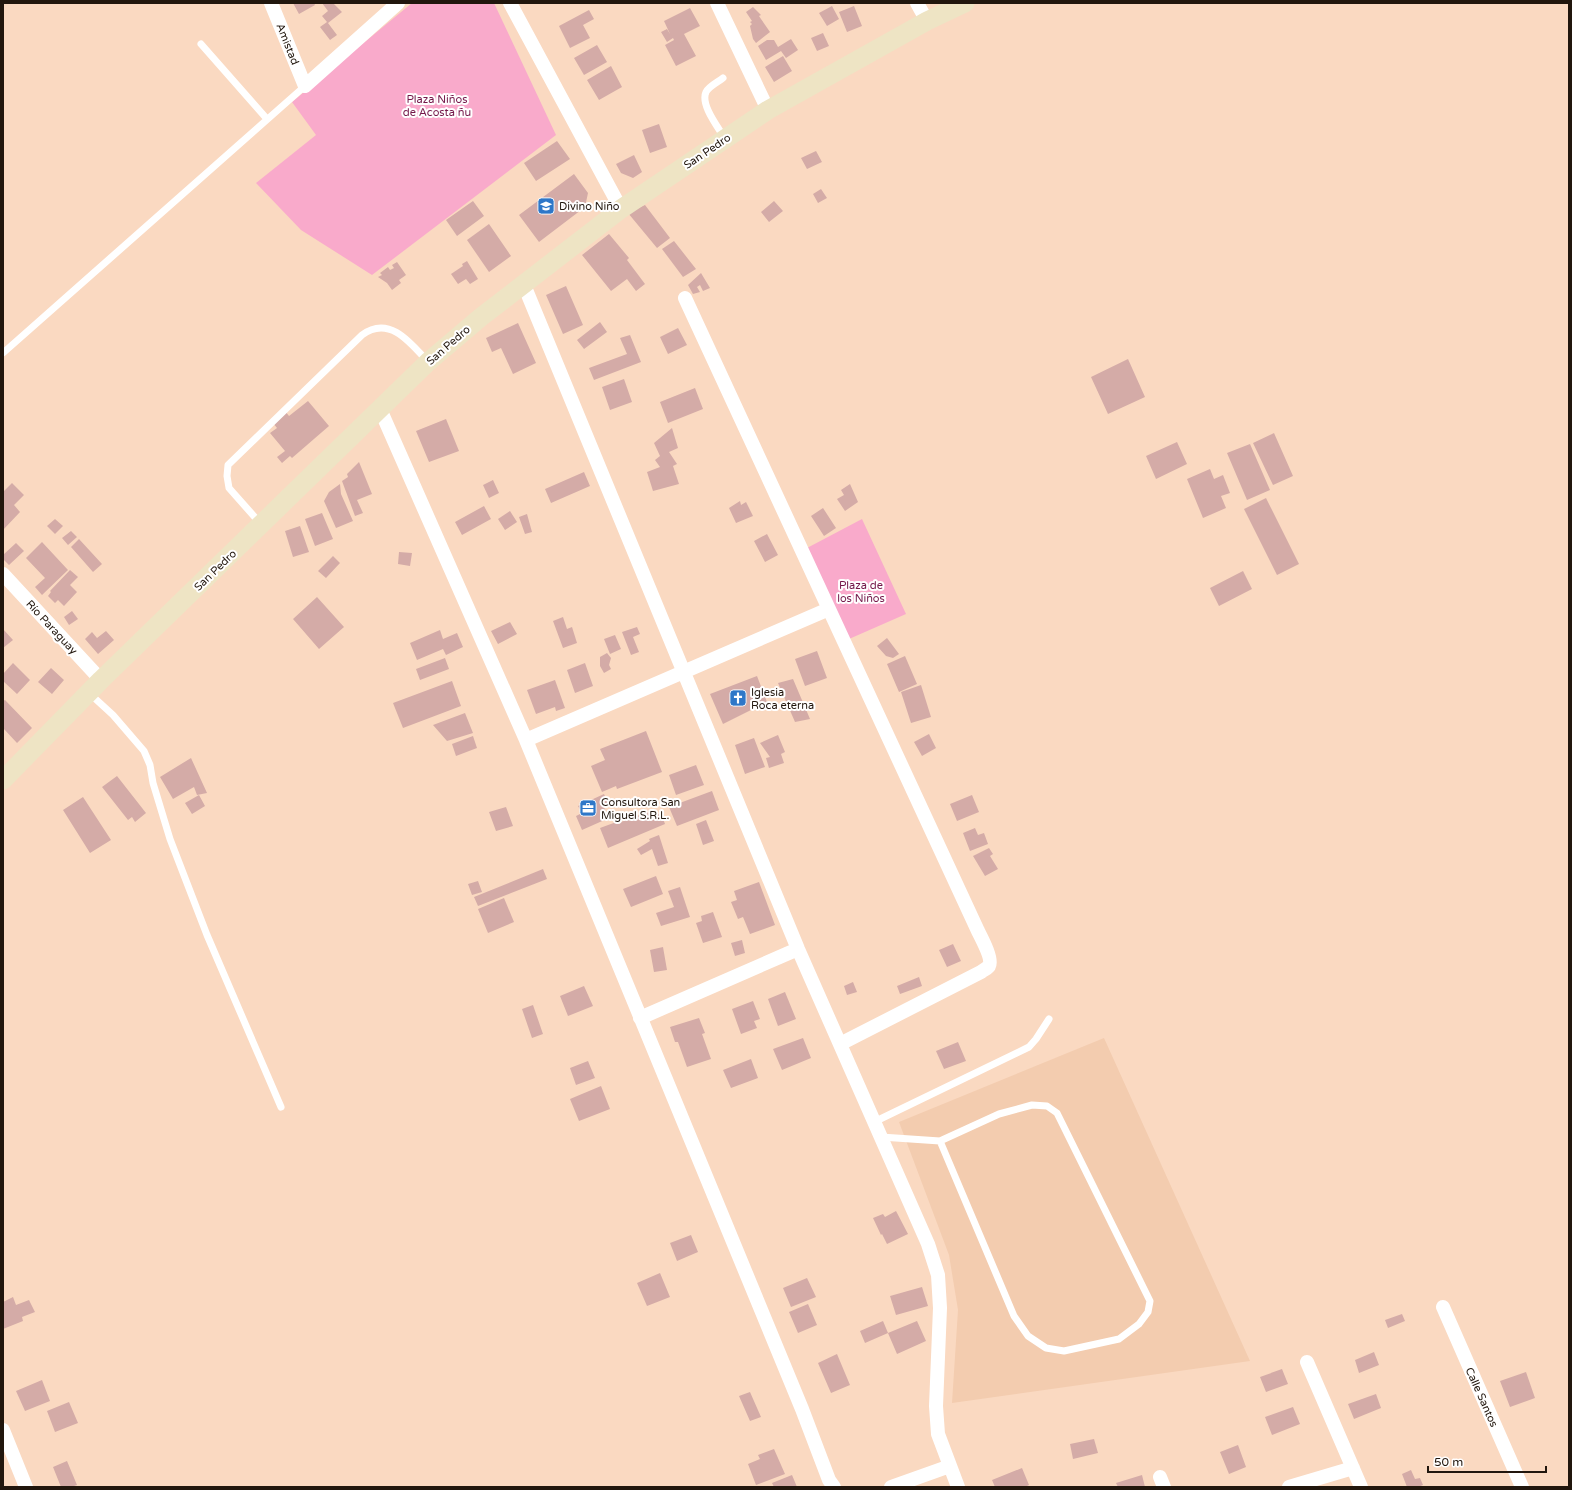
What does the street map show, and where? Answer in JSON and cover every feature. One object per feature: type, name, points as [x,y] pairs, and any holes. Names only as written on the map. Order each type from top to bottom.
[{"type":"main road","name":"San Pedro","points":[[3,780],[95,686],[428,362],[481,318],[620,209],[768,110],[927,21],[965,3]]},
{"type":"street","name":"Amistad","points":[[271,3],[305,86]]},
{"type":"street","points":[[305,86],[398,3]]},
{"type":"street","points":[[510,3],[620,209]]},
{"type":"street","points":[[717,3],[768,110]]},
{"type":"street","points":[[917,3],[927,21]]},
{"type":"street","points":[[524,285],[798,949],[928,1244],[938,1275],[940,1308],[936,1406],[937,1427],[938,1434],[958,1487]]},
{"type":"street","points":[[685,298],[988,952],[990,962],[989,966],[981,972],[840,1044]]},
{"type":"street","points":[[380,409],[526,740],[796,1394],[829,1480],[834,1487]]},
{"type":"street","name":"Río Paraguay","points":[[3,574],[95,686]]},
{"type":"street","points":[[526,740],[829,609]]},
{"type":"street","points":[[640,1018],[798,949]]},
{"type":"street","name":"Calle Santos","points":[[1443,1307],[1522,1487]]},
{"type":"street","points":[[1307,1362],[1361,1487]]},
{"type":"street","points":[[3,1430],[26,1487]]},
{"type":"street","points":[[891,1487],[950,1466]]},
{"type":"street","points":[[1289,1487],[1353,1468]]},
{"type":"lane","points":[[201,44],[267,119]]},
{"type":"lane","points":[[723,78],[710,87],[705,93],[704,100],[707,110],[725,139]]},
{"type":"lane","points":[[3,353],[305,86]]},
{"type":"lane","points":[[262,524],[229,488],[227,476],[228,465],[362,335],[370,329],[378,327],[388,328],[411,344],[428,362]]},
{"type":"lane","points":[[95,686],[113,715],[144,751],[150,765],[153,783],[170,839],[199,913],[281,1107]]},
{"type":"lane","points":[[874,1122],[1029,1047],[1049,1019]]},
{"type":"lane","points":[[881,1137],[940,1141],[999,1114],[1032,1105],[1047,1106],[1057,1113],[1150,1301],[1148,1312],[1139,1324],[1119,1339],[1064,1351],[1046,1348],[1028,1336],[1014,1316],[940,1141]]},
{"type":"shaded area","points":[[1104,1038],[1250,1361],[952,1403],[958,1310],[949,1255],[899,1122]]},
{"type":"green space","name":"Plaza Niños de Acosta ñu","points":[[412,3],[494,3],[556,135],[372,275],[301,230],[256,183],[316,135],[292,102]]},
{"type":"green space","name":"Plaza de los Niños","points":[[862,519],[906,614],[849,639],[807,548]]},
{"type":"building","points":[[293,3],[314,3],[315,5],[299,14]]},
{"type":"building","points":[[322,3],[333,3],[342,12],[328,23],[337,35],[330,40],[320,27],[327,22],[322,16],[328,11]]},
{"type":"building","points":[[832,6],[839,19],[827,26],[819,13]]},
{"type":"building","points":[[854,6],[862,26],[847,32],[839,12]]},
{"type":"building","points":[[753,7],[761,15],[759,16],[770,32],[756,43],[753,39],[750,26],[752,24],[750,22],[752,21],[746,12]]},
{"type":"building","points":[[690,8],[700,26],[684,34],[696,56],[676,66],[665,45],[674,40],[673,38],[667,42],[661,32],[667,29],[670,34],[664,21]]},
{"type":"building","points":[[589,10],[594,19],[583,25],[590,38],[570,48],[559,26]]},
{"type":"building","points":[[823,33],[829,46],[817,51],[811,38]]},
{"type":"building","points":[[791,39],[798,50],[786,58],[781,51],[766,60],[758,46],[767,40],[774,40],[778,47]]},
{"type":"building","points":[[597,45],[607,62],[584,75],[574,58]]},
{"type":"building","points":[[783,56],[792,71],[774,82],[765,67]]},
{"type":"building","points":[[611,66],[622,87],[599,100],[587,80]]},
{"type":"building","points":[[659,124],[667,147],[650,153],[642,130]]},
{"type":"building","points":[[557,141],[570,159],[536,181],[524,163]]},
{"type":"building","points":[[816,151],[822,162],[807,169],[801,158]]},
{"type":"building","points":[[634,155],[642,172],[633,178],[621,173],[616,164]]},
{"type":"building","points":[[574,174],[588,193],[585,207],[539,242],[519,215]]},
{"type":"building","points":[[821,189],[827,198],[818,203],[813,194]]},
{"type":"building","points":[[473,201],[484,216],[457,236],[446,220]]},
{"type":"building","points":[[774,201],[783,211],[769,222],[761,212]]},
{"type":"building","points":[[645,205],[670,238],[657,248],[628,213]]},
{"type":"building","points":[[489,224],[511,256],[489,272],[467,240]]},
{"type":"building","points":[[609,234],[629,258],[627,260],[645,284],[636,291],[627,279],[611,291],[582,255]]},
{"type":"building","points":[[674,241],[696,269],[683,277],[662,249]]},
{"type":"building","points":[[467,261],[478,279],[470,284],[466,279],[458,284],[451,274],[463,266],[462,264]]},
{"type":"building","points":[[397,262],[406,275],[399,280],[401,283],[392,290],[387,283],[378,277],[382,275],[380,273],[388,267],[390,270],[394,268],[392,265]]},
{"type":"building","points":[[701,273],[710,288],[703,291],[700,285],[697,287],[700,292],[693,294],[688,285]]},
{"type":"building","points":[[566,286],[583,325],[563,334],[546,295]]},
{"type":"building","points":[[600,322],[607,332],[584,349],[577,340]]},
{"type":"building","points":[[518,323],[536,363],[513,374],[501,348],[492,352],[486,338]]},
{"type":"building","points":[[678,328],[687,345],[668,354],[660,337]]},
{"type":"building","points":[[630,335],[641,362],[594,380],[589,368],[627,354],[620,338]]},
{"type":"building","points":[[1128,359],[1145,397],[1108,414],[1091,377]]},
{"type":"building","points":[[624,379],[632,402],[610,410],[602,387]]},
{"type":"building","points":[[695,388],[703,409],[668,423],[660,402]]},
{"type":"building","points":[[308,401],[329,426],[292,458],[290,456],[282,463],[277,457],[285,451],[270,433],[277,428],[273,423],[285,411],[289,416]]},
{"type":"building","points":[[446,419],[459,451],[429,462],[416,431]]},
{"type":"building","points":[[672,428],[678,448],[669,452],[677,464],[673,466],[679,484],[653,491],[647,472],[660,467],[655,460],[660,456],[654,443]]},
{"type":"building","points":[[1274,433],[1293,476],[1273,485],[1253,443]]},
{"type":"building","points":[[1177,442],[1187,464],[1156,479],[1146,456]]},
{"type":"building","points":[[1250,444],[1270,490],[1247,500],[1227,453]]},
{"type":"building","points":[[359,462],[372,494],[357,500],[363,513],[355,516],[342,481],[348,477],[347,474]]},
{"type":"building","points":[[1210,469],[1214,479],[1223,475],[1230,493],[1221,496],[1226,508],[1203,518],[1187,479]]},
{"type":"building","points":[[584,472],[590,486],[551,503],[545,489]]},
{"type":"building","points":[[493,480],[499,493],[489,498],[483,485]]},
{"type":"building","points":[[12,483],[24,495],[14,505],[20,512],[3,530],[3,492]]},
{"type":"building","points":[[340,484],[341,494],[353,521],[336,528],[324,501],[329,492]]},
{"type":"building","points":[[850,484],[858,502],[845,511],[837,499],[844,495],[841,490]]},
{"type":"building","points":[[1266,498],[1299,564],[1277,575],[1244,509]]},
{"type":"building","points":[[740,501],[741,505],[746,502],[753,516],[736,523],[729,508]]},
{"type":"building","points":[[484,506],[491,519],[462,535],[455,522]]},
{"type":"building","points":[[823,508],[836,528],[824,536],[811,516]]},
{"type":"building","points":[[510,511],[517,522],[505,530],[498,519]]},
{"type":"building","points":[[322,513],[333,539],[315,546],[305,519]]},
{"type":"building","points":[[527,514],[532,532],[525,534],[519,517]]},
{"type":"building","points":[[55,519],[63,526],[55,534],[47,526]]},
{"type":"building","points":[[300,526],[309,552],[293,557],[285,531]]},
{"type":"building","points":[[71,531],[77,537],[68,545],[62,538]]},
{"type":"building","points":[[767,534],[778,555],[765,562],[754,541]]},
{"type":"building","points":[[79,539],[102,564],[93,572],[71,547]]},
{"type":"building","points":[[42,542],[68,570],[42,595],[35,587],[45,578],[26,558]]},
{"type":"building","points":[[16,543],[24,551],[9,565],[3,559],[3,555]]},
{"type":"building","points":[[399,552],[412,553],[410,566],[398,564]]},
{"type":"building","points":[[333,556],[340,563],[326,578],[318,571]]},
{"type":"building","points":[[70,570],[78,577],[70,585],[77,592],[64,606],[58,600],[55,603],[48,596],[51,592],[50,591]]},
{"type":"building","points":[[1243,571],[1252,589],[1219,606],[1210,588]]},
{"type":"building","points":[[317,597],[344,627],[319,649],[293,619]]},
{"type":"building","points":[[72,611],[78,619],[69,625],[64,617]]},
{"type":"building","points":[[563,617],[567,629],[572,627],[577,643],[563,648],[553,621]]},
{"type":"building","points":[[510,622],[517,634],[498,644],[491,631]]},
{"type":"building","points":[[637,627],[640,634],[633,637],[639,652],[631,655],[622,632]]},
{"type":"building","points":[[3,629],[13,640],[3,648]]},
{"type":"building","points":[[440,630],[443,639],[457,633],[463,647],[446,655],[443,649],[417,660],[410,643]]},
{"type":"building","points":[[106,631],[114,640],[98,654],[85,639],[92,632],[97,638]]},
{"type":"building","points":[[615,635],[621,649],[610,654],[604,639]]},
{"type":"building","points":[[887,638],[899,654],[893,658],[886,656],[877,646]]},
{"type":"building","points":[[817,651],[827,678],[805,686],[795,659]]},
{"type":"building","points":[[607,653],[611,658],[609,665],[611,669],[604,673],[600,666],[600,657]]},
{"type":"building","points":[[905,656],[917,684],[899,692],[887,664]]},
{"type":"building","points":[[445,658],[449,669],[420,680],[416,669]]},
{"type":"building","points":[[13,663],[30,680],[17,694],[3,681],[3,674]]},
{"type":"building","points":[[585,663],[593,686],[575,693],[567,670]]},
{"type":"building","points":[[51,668],[64,680],[52,694],[38,682]]},
{"type":"building","name":"Iglesia Roca eterna","points":[[757,676],[767,702],[723,724],[710,694]]},
{"type":"building","points":[[793,679],[810,719],[795,722],[778,683]]},
{"type":"building","points":[[555,680],[565,708],[556,711],[555,707],[536,714],[527,690]]},
{"type":"building","points":[[452,681],[461,706],[403,728],[393,703]]},
{"type":"building","points":[[921,685],[931,717],[911,723],[901,692]]},
{"type":"building","points":[[5,700],[32,728],[17,743],[3,728],[3,701]]},
{"type":"building","points":[[465,713],[473,733],[447,741],[433,725]]},
{"type":"building","points":[[646,731],[662,772],[617,789],[616,786],[602,792],[591,766],[605,760],[600,749]]},
{"type":"building","points":[[929,734],[936,748],[922,756],[914,742]]},
{"type":"building","points":[[778,735],[785,752],[781,754],[784,763],[769,768],[766,758],[770,757],[760,743]]},
{"type":"building","points":[[473,736],[477,748],[456,756],[452,744]]},
{"type":"building","points":[[754,738],[765,767],[745,774],[735,745]]},
{"type":"building","points":[[191,758],[207,793],[197,795],[194,787],[173,799],[160,777]]},
{"type":"building","points":[[696,765],[704,785],[676,795],[669,775]]},
{"type":"building","points":[[117,776],[146,813],[135,822],[132,817],[128,820],[102,787]]},
{"type":"building","points":[[712,791],[719,810],[677,826],[669,807]]},
{"type":"building","points":[[604,794],[608,803],[603,805],[609,818],[582,830],[576,816],[582,813],[578,806]]},
{"type":"building","points":[[199,795],[205,806],[192,814],[185,803]]},
{"type":"building","points":[[972,795],[979,812],[957,821],[950,804]]},
{"type":"building","points":[[83,797],[111,840],[90,853],[63,810]]},
{"type":"building","points":[[506,807],[513,826],[496,831],[489,812]]},
{"type":"building","points":[[648,812],[650,817],[661,813],[665,824],[608,848],[600,828]]},
{"type":"building","points":[[706,820],[714,841],[703,845],[696,824]]},
{"type":"building","points":[[975,828],[978,835],[984,833],[988,844],[970,851],[963,833]]},
{"type":"building","points":[[659,835],[668,863],[658,866],[652,849],[641,855],[637,849],[650,841],[649,839]]},
{"type":"building","points":[[989,848],[993,854],[990,856],[998,869],[985,876],[973,856]]},
{"type":"building","points":[[543,869],[547,879],[478,906],[474,897]]},
{"type":"building","points":[[656,876],[663,894],[631,907],[623,889]]},
{"type":"building","points":[[478,881],[482,892],[472,895],[468,884]]},
{"type":"building","points":[[759,882],[775,925],[750,934],[743,917],[738,919],[731,902],[737,900],[734,891]]},
{"type":"building","points":[[680,887],[690,917],[661,926],[656,913],[674,907],[668,891]]},
{"type":"building","points":[[504,898],[514,922],[488,933],[478,909]]},
{"type":"building","points":[[713,912],[722,937],[703,943],[696,923],[702,921],[701,916]]},
{"type":"building","points":[[742,940],[745,953],[735,956],[731,943]]},
{"type":"building","points":[[953,944],[961,961],[947,967],[939,950]]},
{"type":"building","points":[[663,947],[667,970],[654,972],[650,950]]},
{"type":"building","points":[[919,977],[922,986],[900,994],[897,986]]},
{"type":"building","points":[[853,982],[857,992],[847,995],[844,986]]},
{"type":"building","points":[[584,986],[593,1006],[568,1016],[560,996]]},
{"type":"building","points":[[785,992],[796,1019],[778,1026],[768,999]]},
{"type":"building","points":[[753,1001],[760,1019],[754,1021],[757,1028],[741,1034],[732,1009]]},
{"type":"building","points":[[533,1005],[543,1034],[532,1038],[522,1009]]},
{"type":"building","points":[[699,1018],[705,1033],[702,1034],[711,1059],[687,1067],[678,1042],[675,1042],[670,1027]]},
{"type":"building","points":[[803,1038],[811,1058],[782,1070],[773,1049]]},
{"type":"building","points":[[958,1042],[966,1061],[944,1069],[936,1051]]},
{"type":"building","points":[[751,1059],[758,1078],[731,1088],[723,1070]]},
{"type":"building","points":[[588,1061],[595,1078],[576,1085],[570,1068]]},
{"type":"building","points":[[601,1086],[610,1109],[579,1121],[570,1099]]},
{"type":"building","points":[[896,1211],[908,1234],[887,1244],[873,1218],[883,1214],[885,1217]]},
{"type":"building","points":[[691,1235],[698,1252],[677,1261],[670,1243]]},
{"type":"building","points":[[660,1273],[670,1297],[647,1306],[637,1283]]},
{"type":"building","points":[[807,1278],[816,1297],[791,1307],[783,1288]]},
{"type":"building","points":[[922,1287],[928,1306],[896,1315],[890,1296]]},
{"type":"building","points":[[13,1297],[16,1305],[29,1300],[35,1312],[22,1317],[23,1321],[3,1329],[3,1302]]},
{"type":"building","points":[[808,1304],[817,1325],[798,1333],[789,1312]]},
{"type":"building","points":[[1402,1314],[1405,1321],[1388,1328],[1385,1320]]},
{"type":"building","points":[[883,1321],[888,1333],[865,1343],[860,1331]]},
{"type":"building","points":[[917,1321],[926,1341],[897,1354],[888,1333]]},
{"type":"building","points":[[1374,1352],[1379,1365],[1359,1373],[1355,1360]]},
{"type":"building","points":[[837,1354],[850,1385],[831,1393],[818,1363]]},
{"type":"building","points":[[1282,1369],[1288,1384],[1266,1392],[1260,1377]]},
{"type":"building","points":[[1526,1372],[1535,1398],[1510,1407],[1500,1381]]},
{"type":"building","points":[[42,1380],[50,1401],[25,1411],[16,1391]]},
{"type":"building","points":[[750,1392],[761,1417],[750,1421],[739,1396]]},
{"type":"building","points":[[1376,1394],[1381,1408],[1354,1419],[1348,1404]]},
{"type":"building","points":[[69,1402],[78,1423],[55,1432],[47,1411]]},
{"type":"building","points":[[1293,1407],[1300,1424],[1272,1435],[1265,1417]]},
{"type":"building","points":[[1094,1439],[1098,1453],[1073,1459],[1070,1444]]},
{"type":"building","points":[[1238,1445],[1246,1467],[1229,1474],[1220,1452]]},
{"type":"building","points":[[774,1449],[785,1474],[756,1485],[748,1464],[760,1459],[758,1455]]},
{"type":"building","points":[[67,1461],[77,1485],[71,1487],[61,1487],[53,1467]]},
{"type":"building","points":[[1022,1468],[1029,1485],[1025,1487],[995,1487],[992,1480]]},
{"type":"building","points":[[1411,1470],[1415,1479],[1420,1478],[1423,1485],[1418,1487],[1407,1487],[1402,1474]]},
{"type":"building","points":[[792,1475],[797,1487],[774,1487],[772,1483]]},
{"type":"building","points":[[1142,1475],[1145,1487],[1118,1487],[1116,1483]]},
{"type":"place","name":"Divino Niño","points":[[546,206]]},
{"type":"place","name":"Iglesia Roca eterna","points":[[738,698]]},
{"type":"place","name":"Consultora San Miguel S.R.L.","points":[[588,808]]}]
